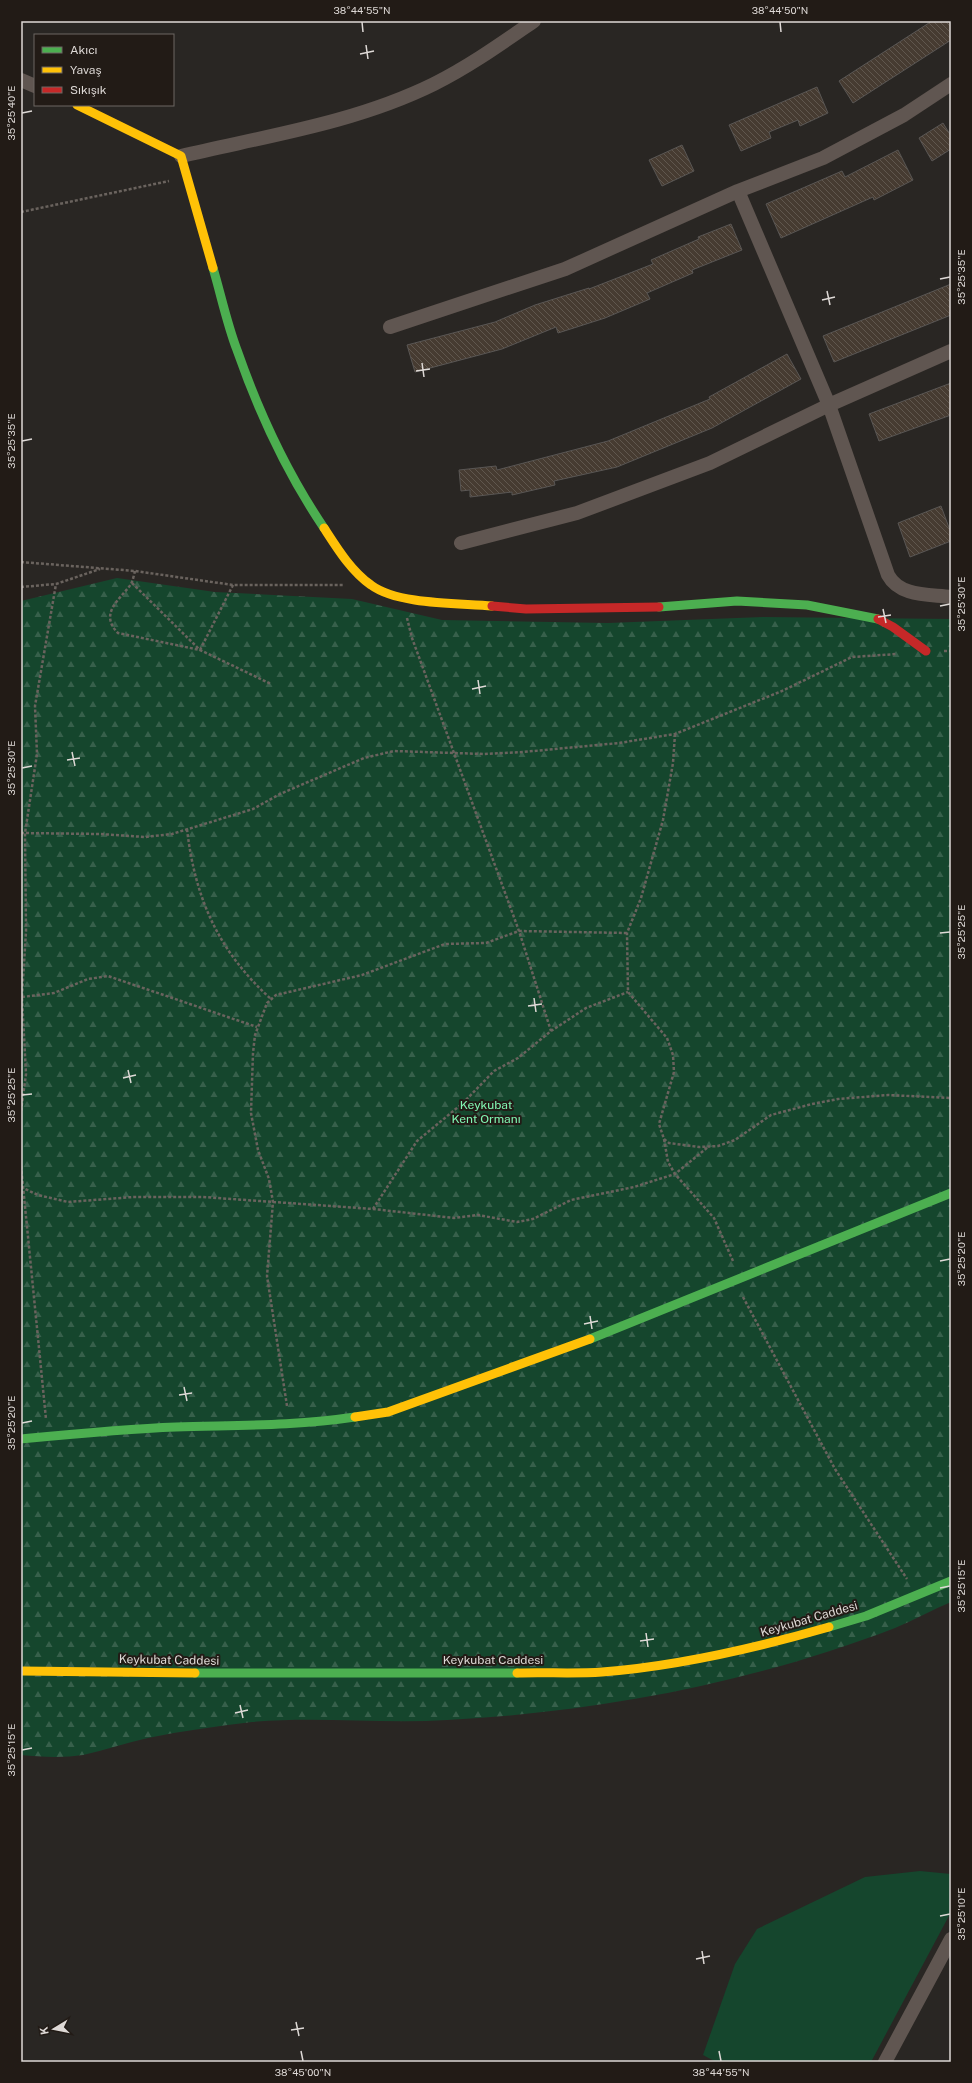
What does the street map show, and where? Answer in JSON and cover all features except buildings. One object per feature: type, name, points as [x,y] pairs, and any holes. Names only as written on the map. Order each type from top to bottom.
[{"type":"street","points":[[79,106],[181,156],[333,121],[401,98],[464,68],[534,21]]},
{"type":"street","points":[[21,80],[34,86]]},
{"type":"street","points":[[390,326],[565,269],[738,191],[788,173],[864,138],[904,115],[951,84]]},
{"type":"street","points":[[181,156],[236,349],[265,424],[303,497],[350,565],[370,585],[403,598],[446,604],[526,609],[640,608],[737,601],[807,605],[876,618],[893,627],[926,651]]},
{"type":"street","points":[[738,191],[829,405],[891,580],[901,589],[908,591],[951,597]]},
{"type":"street","points":[[461,543],[577,513],[710,463],[829,405],[951,351]]},
{"type":"street","points":[[21,1438],[175,1427],[290,1425],[355,1418],[388,1412],[566,1349],[951,1193]]},
{"type":"street","name":"Keykubat Caddesi","points":[[21,1671],[273,1674],[602,1672],[681,1662],[770,1644],[866,1616],[951,1581]]},
{"type":"street","points":[[885,2062],[951,1939]]},
{"type":"path","points":[[21,212],[187,177]]},
{"type":"path","points":[[21,562],[135,571],[233,585],[370,585]]},
{"type":"path","points":[[21,587],[56,584],[102,569]]},
{"type":"path","points":[[135,571],[132,583],[113,605],[111,619],[112,624],[118,633],[200,650],[271,684]]},
{"type":"path","points":[[132,583],[200,650]]},
{"type":"path","points":[[21,1111],[26,1074],[21,997],[26,932],[25,833],[37,754],[36,706],[56,584]]},
{"type":"path","points":[[200,650],[233,585]]},
{"type":"path","points":[[403,598],[412,638],[519,931],[551,1031]]},
{"type":"path","points":[[21,833],[100,834],[145,837],[172,834],[253,809],[280,794],[370,756],[394,751],[484,754],[562,749],[675,734],[782,691],[852,657],[926,651]]},
{"type":"path","points":[[675,734],[673,763],[663,820],[643,891],[627,933],[628,992],[667,1038],[671,1046],[674,1072],[659,1124],[664,1139],[668,1162],[676,1174],[714,1218],[737,1280],[835,1469],[917,1595]]},
{"type":"path","points":[[187,829],[196,879],[212,922],[232,957],[252,981],[271,999]]},
{"type":"path","points":[[290,1425],[267,1276],[273,1202],[268,1179],[258,1150],[251,1113],[253,1053],[258,1027],[264,1009],[271,999],[283,993],[362,975],[436,946],[453,943],[486,943],[519,931],[627,933]]},
{"type":"path","points":[[21,997],[54,993],[88,979],[108,976],[258,1027]]},
{"type":"path","points":[[373,1209],[417,1141],[463,1103],[494,1071],[518,1058],[551,1031],[586,1008],[628,992]]},
{"type":"path","points":[[664,1139],[669,1144],[708,1147],[735,1140],[770,1115],[838,1099],[888,1095],[951,1098]]},
{"type":"path","points":[[23,1187],[38,1195],[68,1202],[175,1197],[373,1209],[454,1218],[478,1215],[517,1222],[533,1219],[570,1200],[628,1188],[676,1174],[708,1147]]},
{"type":"path","points":[[21,1166],[47,1436]]},
{"type":"green space","name":"Keykubat Kent Ormanı","points":[[117,578],[215,592],[352,599],[442,620],[608,623],[763,617],[951,619],[951,1602],[895,1628],[786,1664],[674,1692],[618,1702],[504,1716],[447,1720],[276,1720],[252,1722],[161,1735],[83,1755],[52,1757],[21,1755],[21,601]]},
{"type":"green space","points":[[920,1871],[951,1874],[951,1912],[871,2062],[716,2062],[703,2055],[735,1964],[757,1929],[865,1877]]},
{"type":"traffic: fast","points":[[213,268],[233,340],[264,420],[298,486],[324,528]]},
{"type":"traffic: fast","points":[[659,607],[737,601],[807,605],[878,619]]},
{"type":"traffic: fast","points":[[590,1339],[951,1193]]},
{"type":"traffic: fast","points":[[21,1439],[137,1429],[288,1424],[355,1417]]},
{"type":"traffic: fast","points":[[829,1627],[866,1616],[951,1581]]},
{"type":"traffic: fast","points":[[195,1673],[517,1673]]},
{"type":"traffic: slow","points":[[79,106],[181,156],[213,268]]},
{"type":"traffic: slow","points":[[324,528],[345,559],[357,573],[371,585],[383,592],[412,600],[492,606]]},
{"type":"traffic: slow","points":[[355,1417],[388,1412],[590,1339]]},
{"type":"traffic: slow","points":[[517,1673],[591,1673],[689,1661],[746,1649],[829,1627]]},
{"type":"traffic: slow","points":[[21,1671],[195,1673]]},
{"type":"traffic: jam","points":[[492,606],[526,609],[659,607]]},
{"type":"traffic: jam","points":[[878,619],[893,627],[926,651]]}]
